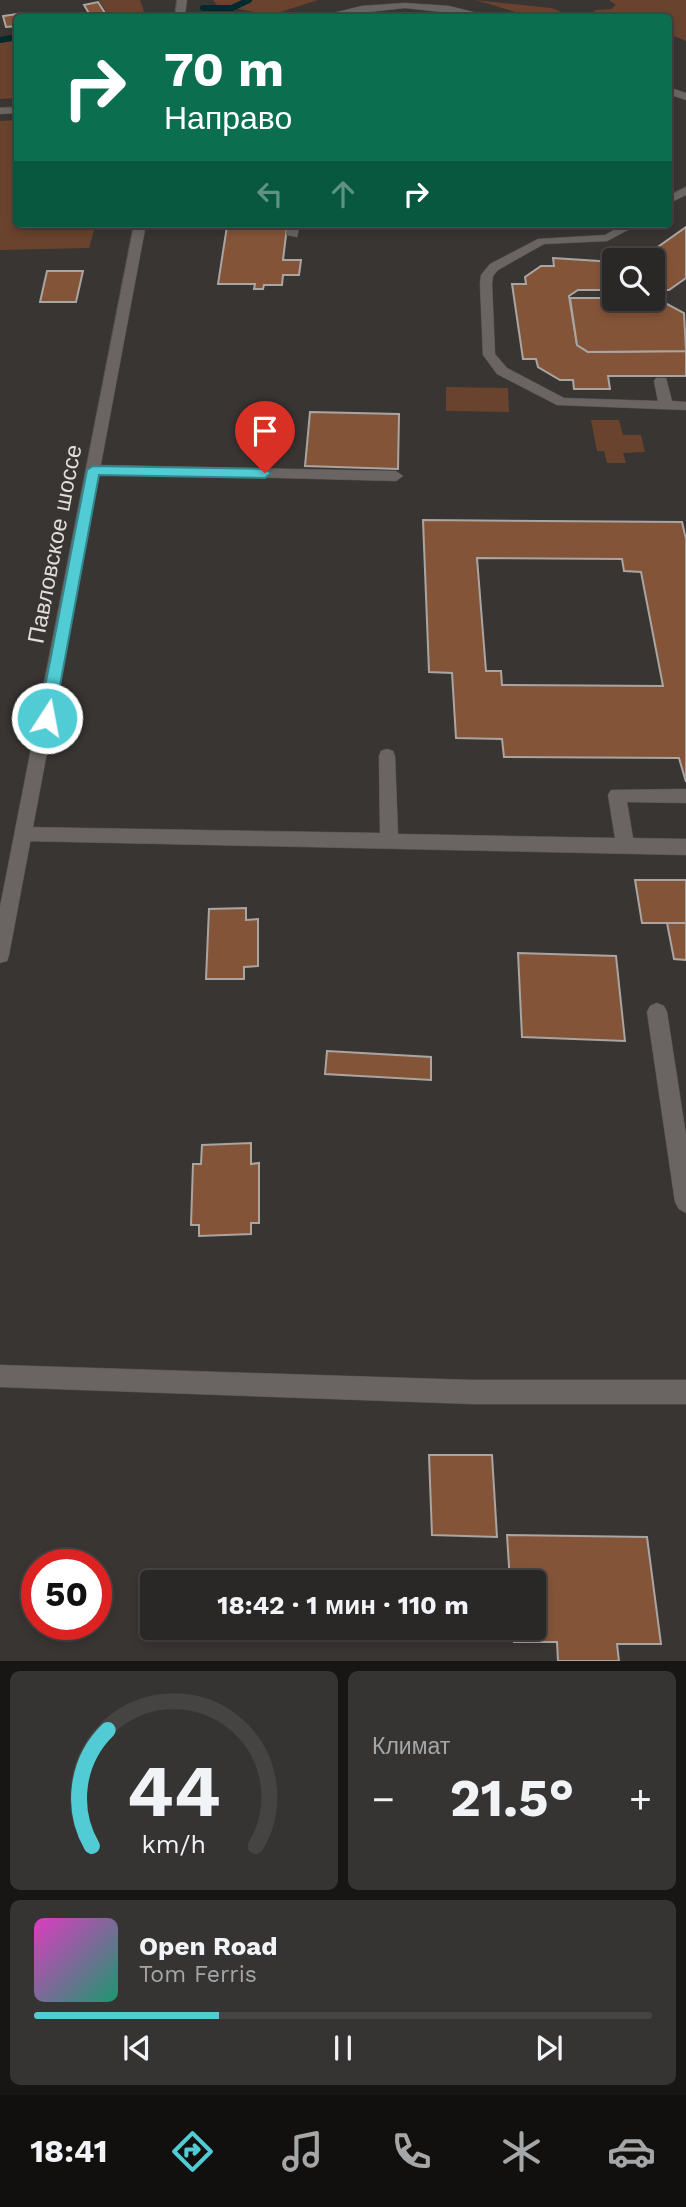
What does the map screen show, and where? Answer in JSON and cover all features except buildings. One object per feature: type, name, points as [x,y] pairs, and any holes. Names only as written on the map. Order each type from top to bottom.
[{"type":"main road","points":[[332,14],[351,9],[402,5],[440,6],[476,14]]},
{"type":"main road","name":"Павловское шоссе","points":[[0,955],[6,891],[24,834],[139,228]]},
{"type":"main road","points":[[625,228],[607,237],[542,241],[494,267],[487,275],[486,284],[489,355],[502,371],[562,402],[686,406]]},
{"type":"main road","points":[[661,381],[666,406]]},
{"type":"main road","points":[[93,470],[396,476]]},
{"type":"main road","points":[[387,756],[389,842]]},
{"type":"main road","points":[[625,846],[617,795],[686,796]]},
{"type":"main road","points":[[24,834],[686,847]]},
{"type":"main road","points":[[657,1012],[686,1202]]},
{"type":"main road","points":[[0,1376],[472,1392],[686,1392]]},
{"type":"shaded area","points":[[99,0],[140,0],[145,14],[107,14]]},
{"type":"shaded area","points":[[213,0],[318,0],[274,14],[217,5]]},
{"type":"shaded area","points":[[475,0],[551,8],[567,14],[523,14]]},
{"type":"shaded area","points":[[609,0],[686,0],[686,41],[672,35],[672,14],[593,14],[595,10],[611,9],[616,5]]},
{"type":"shaded area","points":[[0,40],[14,40],[14,98],[0,99]]},
{"type":"shaded area","points":[[14,120],[14,228],[95,228],[89,248],[0,250],[0,121]]},
{"type":"shaded area","points":[[446,387],[508,388],[509,412],[446,411]]},
{"type":"shaded area","points":[[591,420],[619,420],[623,435],[641,435],[645,452],[623,453],[626,463],[607,463],[604,451],[597,451]]},
{"type":"waterway","points":[[203,8],[232,8],[249,0]]},
{"type":"waterway","points":[[0,40],[14,38]]},
{"type":"route","points":[[47,718],[93,470],[265,473]]}]
